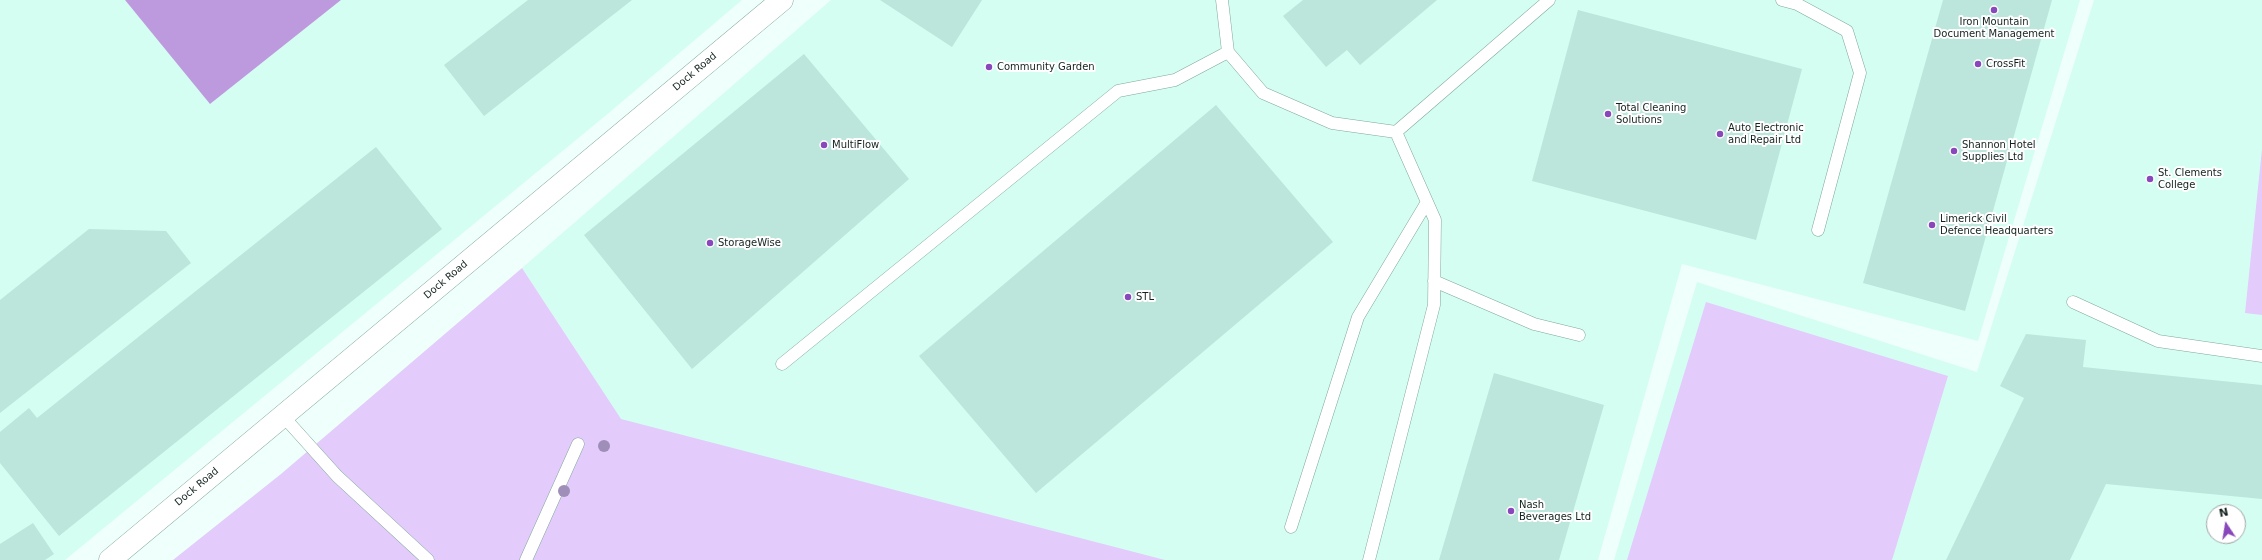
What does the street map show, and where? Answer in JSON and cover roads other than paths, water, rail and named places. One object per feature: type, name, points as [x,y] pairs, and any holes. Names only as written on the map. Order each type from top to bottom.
[{"type":"main road","name":"Dock Road","points":[[110,560],[782,0]]},
{"type":"lane","points":[[1222,0],[1228,52],[1263,94],[1332,123],[1396,132],[1549,0]]},
{"type":"lane","points":[[1782,0],[1797,4],[1847,31],[1860,73],[1818,230]]},
{"type":"lane","points":[[782,364],[1118,91],[1175,80],[1228,52]]},
{"type":"lane","points":[[1369,560],[1434,305],[1435,220],[1396,132]]},
{"type":"lane","points":[[1291,527],[1358,317],[1427,202]]},
{"type":"lane","points":[[1434,281],[1534,324],[1579,335]]},
{"type":"lane","points":[[2073,302],[2158,341],[2262,356]]},
{"type":"lane","points":[[282,416],[337,476],[428,560]]},
{"type":"lane","points":[[526,560],[578,444]]},
{"type":"place","name":"Iron Mountain Document Management","points":[[1994,10]]},
{"type":"place","name":"CrossFit","points":[[1978,64]]},
{"type":"place","name":"Community Garden","points":[[989,67]]},
{"type":"place","name":"Total Cleaning Solutions","points":[[1608,114]]},
{"type":"place","name":"Auto Electronic and Repair Ltd","points":[[1720,134]]},
{"type":"place","name":"MultiFlow","points":[[824,145]]},
{"type":"place","name":"Shannon Hotel Supplies Ltd","points":[[1954,151]]},
{"type":"place","name":"St. Clements College","points":[[2150,179]]},
{"type":"place","name":"Limerick Civil Defence Headquarters","points":[[1932,225]]},
{"type":"place","name":"StorageWise","points":[[710,243]]},
{"type":"place","name":"STL","points":[[1128,297]]},
{"type":"place","name":"Nash Beverages Ltd","points":[[1511,511]]}]
